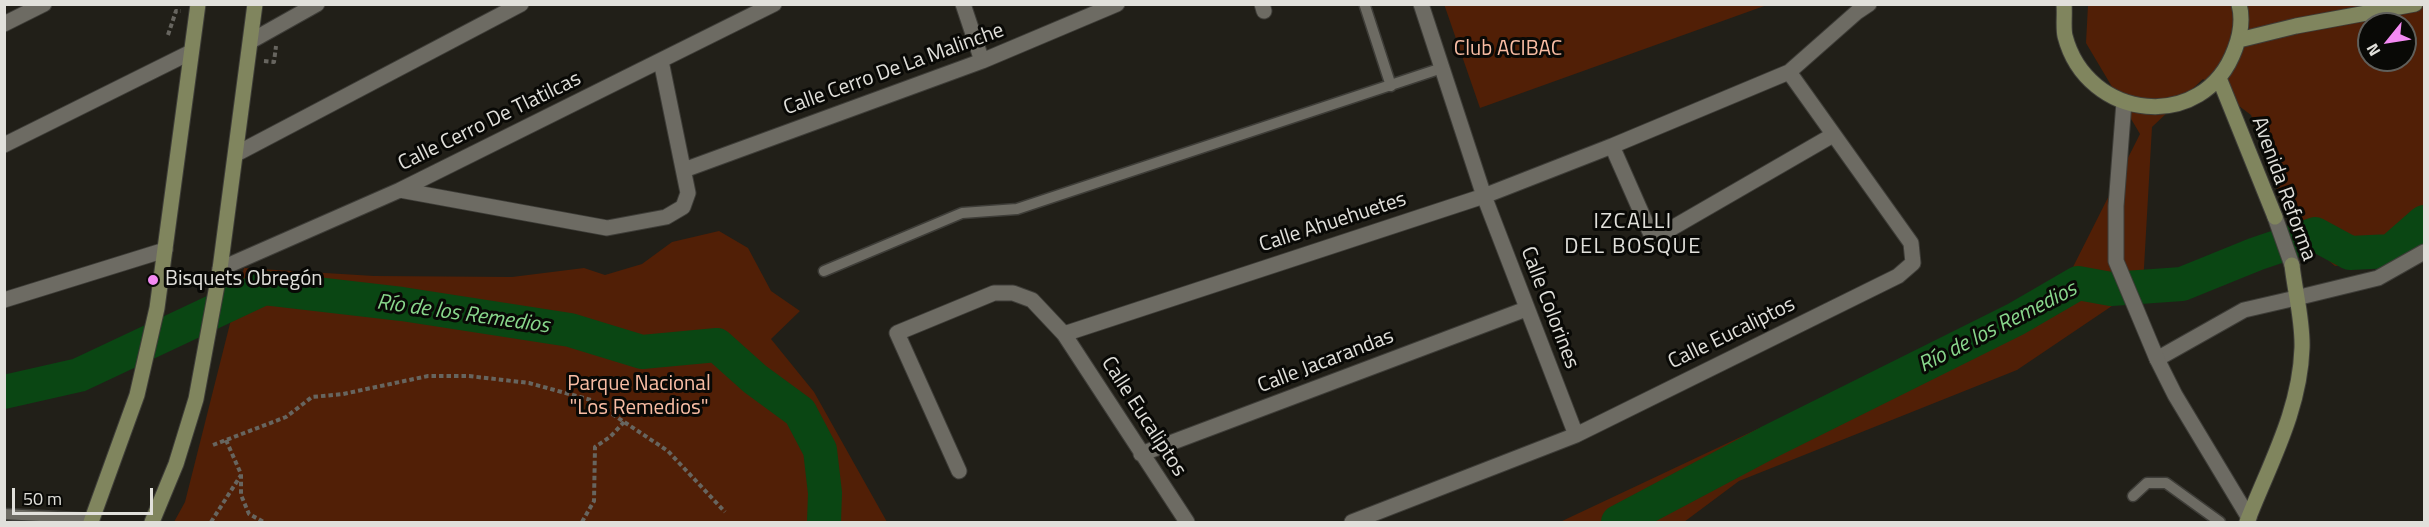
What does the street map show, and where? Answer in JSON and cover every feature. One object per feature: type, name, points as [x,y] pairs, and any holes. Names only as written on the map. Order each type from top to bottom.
[{"type":"main road","points":[[92,521],[138,395],[157,308],[198,4]]},
{"type":"main road","points":[[152,522],[176,464],[196,399],[220,270],[255,4]]},
{"type":"main road","points":[[2064,4],[2065,35],[2076,64],[2097,87],[2124,102],[2154,107],[2185,101],[2203,92],[2219,78],[2231,60],[2239,40],[2241,12],[2239,4]]},
{"type":"main road","points":[[2239,40],[2296,26],[2415,4]]},
{"type":"main road","name":"Avenida Reforma","points":[[2219,78],[2275,217]]},
{"type":"main road","name":"Avenida Reforma","points":[[2248,520],[2274,461],[2295,403],[2302,347],[2292,265]]},
{"type":"street","points":[[4,24],[44,4]]},
{"type":"street","points":[[250,41],[317,4]]},
{"type":"street","points":[[236,154],[521,4]]},
{"type":"street","name":"Calle Cerro De Tlatilcas","points":[[220,270],[400,190],[774,4]]},
{"type":"street","points":[[963,4],[982,61]]},
{"type":"street","name":"Calle Colorines","points":[[1421,4],[1484,196],[1576,435]]},
{"type":"street","name":"Calle Ahuehuetes","points":[[1064,334],[1484,196],[1612,146],[1789,72],[1869,4]]},
{"type":"street","name":"Calle Cerro De La Malinche","points":[[684,170],[982,61],[1112,5]]},
{"type":"street","points":[[4,145],[191,52]]},
{"type":"street","points":[[400,190],[607,228],[666,217],[683,207],[688,193],[661,61]]},
{"type":"street","name":"Calle Eucaliptos","points":[[1352,522],[1576,435],[1898,276],[1913,263],[1911,243],[1789,72]]},
{"type":"street","points":[[2124,102],[2116,206],[2118,267],[2175,395],[2248,520]]},
{"type":"street","points":[[1612,146],[1653,239],[1833,135]]},
{"type":"street","name":"Avenida Reforma","points":[[2275,217],[2292,265]]},
{"type":"street","points":[[4,300],[165,250]]},
{"type":"street","points":[[2157,359],[2244,310],[2378,278],[2424,252]]},
{"type":"street","name":"Calle Eucaliptos","points":[[959,471],[897,333],[994,293],[1013,292],[1032,300],[1064,334],[1187,522]]},
{"type":"street","name":"Calle Jacarandas","points":[[1142,454],[1526,309]]},
{"type":"lane","points":[[1365,6],[1392,86]]},
{"type":"lane","points":[[824,271],[962,213],[1017,209],[1442,68]]},
{"type":"lane","points":[[2133,496],[2148,483],[2166,483],[2220,522]]},
{"type":"lane","points":[[4,514],[92,521]]},
{"type":"path","points":[[168,35],[176,11]]},
{"type":"path","points":[[274,62],[278,40]]},
{"type":"path","points":[[213,445],[286,417],[312,397],[354,392],[428,376],[469,376],[529,383],[591,400],[668,451],[725,512]]},
{"type":"path","points":[[582,522],[594,501],[595,447],[610,437],[624,422]]},
{"type":"path","points":[[226,440],[241,474],[241,495],[249,514],[264,522]]},
{"type":"path","points":[[211,522],[241,474]]},
{"type":"green space","name":"Club ACIBAC","points":[[1444,4],[1767,4],[1767,5],[1480,108]]},
{"type":"green space","points":[[2088,5],[2424,5],[2424,238],[2396,262],[2335,266],[2291,229],[2251,115],[2203,79],[2152,127],[2143,285],[2017,370],[1739,481],[1684,522],[1560,522],[1938,344],[2072,269],[2140,134],[2086,43]]},
{"type":"green space","name":"Parque Nacional \"Los Remedios\"","points":[[719,231],[748,248],[771,291],[800,311],[771,339],[814,392],[887,522],[174,522],[185,502],[244,268],[374,276],[512,277],[584,268],[605,275],[642,264],[672,242]]},
{"type":"waterway","name":"Río de los Remedios","points":[[1618,522],[1769,442],[2016,319],[2078,283],[2111,289],[2182,284],[2256,254],[2315,234],[2350,253],[2391,251],[2424,222]]},
{"type":"waterway","name":"Río de los Remedios","points":[[4,392],[79,375],[264,288],[402,304],[570,330],[642,352],[717,345],[755,379],[800,412],[820,450],[825,493],[824,522]]},
{"type":"place","name":"Bisquets Obregón","points":[[153,280]]},
{"type":"district","name":"IZCALLI DEL BOSQUE","points":[[1633,236]]}]
